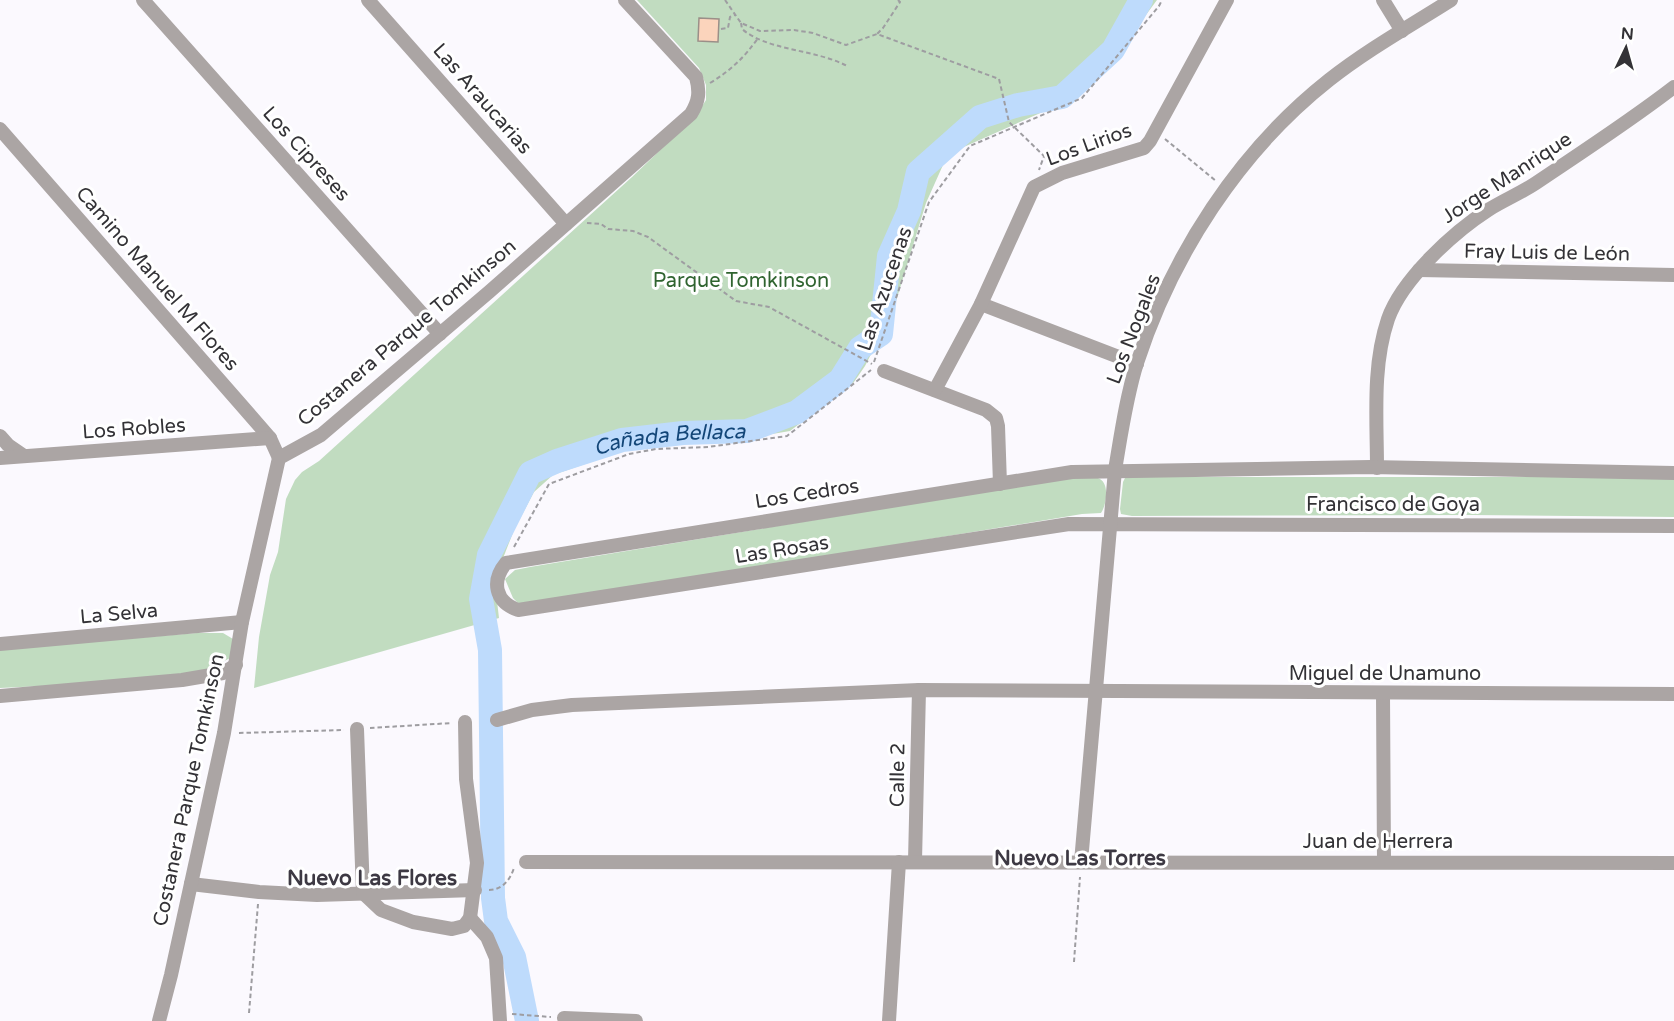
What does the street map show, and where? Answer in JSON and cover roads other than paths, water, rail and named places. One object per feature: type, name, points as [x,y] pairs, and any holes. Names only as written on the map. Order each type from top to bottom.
[{"type":"street","name":"Los Cipreses","points":[[143,0],[440,334]]},
{"type":"street","name":"Las Araucarias","points":[[368,0],[566,224]]},
{"type":"street","name":"Costanera Parque Tomkinson","points":[[159,1021],[224,733],[242,622],[279,458],[321,435],[691,114],[698,102],[699,89],[696,76],[625,0]]},
{"type":"street","name":"Los Lirios","points":[[935,390],[981,304],[1034,187],[1062,173],[1144,148],[1227,0]]},
{"type":"street","points":[[1383,0],[1402,31]]},
{"type":"street","name":"Los Nogales","points":[[1081,862],[1115,470],[1126,408],[1137,364],[1167,290],[1192,239],[1225,189],[1281,123],[1329,80],[1451,0]]},
{"type":"street","name":"Jorge Manrique","points":[[1377,468],[1378,362],[1382,342],[1389,317],[1419,270],[1446,241],[1488,210],[1533,185],[1674,87]]},
{"type":"street","name":"Camino Manuel M Flores","points":[[0,129],[270,438],[279,458]]},
{"type":"street","name":"Fray Luis de León","points":[[1419,270],[1674,275]]},
{"type":"street","points":[[981,304],[1137,364]]},
{"type":"street","points":[[878,368],[986,410],[996,418],[999,426],[1000,484]]},
{"type":"street","points":[[0,436],[24,456]]},
{"type":"street","name":"Los Robles","points":[[0,458],[270,438]]},
{"type":"street","name":"Francisco de Goya","points":[[1115,470],[1377,468],[1674,473]]},
{"type":"street","name":"Los Cedros","points":[[506,563],[1072,472],[1115,470]]},
{"type":"street","name":"Las Rosas","points":[[506,563],[497,576],[496,583],[504,602],[518,610],[1069,524],[1112,524]]},
{"type":"street","name":"Francisco de Goya","points":[[1112,524],[1674,526]]},
{"type":"street","name":"La Selva","points":[[0,644],[242,622]]},
{"type":"street","points":[[0,696],[182,680],[223,673],[236,665]]},
{"type":"street","name":"Miguel de Unamuno","points":[[497,720],[532,710],[572,705],[919,690],[1674,694]]},
{"type":"street","name":"Calle 2","points":[[915,861],[919,690]]},
{"type":"street","points":[[1383,694],[1384,862]]},
{"type":"street","points":[[357,729],[363,893],[381,910],[413,922],[452,929],[464,926],[470,918],[475,890],[477,852],[465,779],[465,722]]},
{"type":"street","name":"Juan de Herrera","points":[[526,862],[1674,863]]},
{"type":"street","points":[[889,1021],[899,862]]},
{"type":"street","points":[[191,884],[260,892],[317,895],[475,890]]},
{"type":"street","points":[[470,918],[492,945],[496,958],[500,1021]]},
{"type":"street","points":[[557,1017],[636,1021]]},
{"type":"waterway","name":"Cañada Bellaca","points":[[527,1021],[514,957],[496,921],[493,898],[490,650],[481,599],[489,555],[530,473],[557,461],[622,440],[683,433],[747,431],[797,412],[840,380],[860,348],[881,334],[889,256],[909,211],[918,172],[980,117],[1018,105],[1062,97],[1113,50],[1141,0]]},
{"type":"district","name":"Nuevo Las Torres","points":[[1080,858]]},
{"type":"district","name":"Nuevo Las Flores","points":[[372,878]]},
{"type":"park label","name":"Parque Tomkinson","points":[[741,281]]}]
